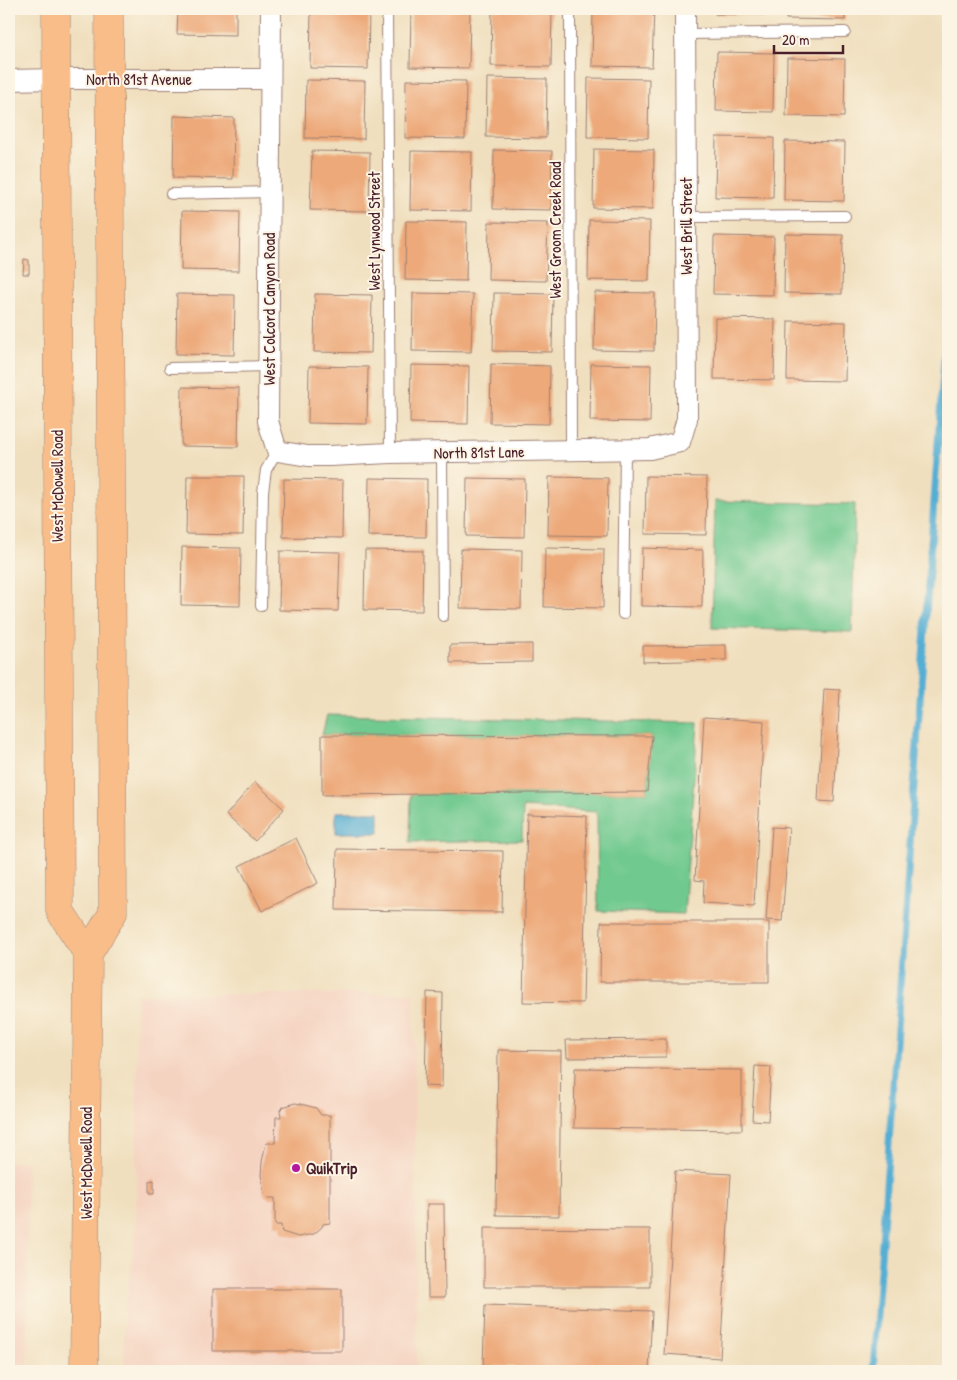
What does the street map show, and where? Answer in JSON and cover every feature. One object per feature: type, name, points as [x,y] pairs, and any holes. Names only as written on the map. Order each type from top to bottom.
[{"type":"main road","name":"West McDowell Road","points":[[56,9],[60,911],[88,954],[84,1371]]},
{"type":"main road","points":[[88,954],[113,913],[109,9]]},
{"type":"street","name":"West Colcord Canyon Road","points":[[271,9],[268,421],[277,451]]},
{"type":"street","name":"West Brill Street","points":[[680,442],[687,419],[685,9]]},
{"type":"street","name":"North 81st Avenue","points":[[9,80],[270,79]]},
{"type":"street","name":"North 81st Lane","points":[[277,451],[308,456],[570,451],[650,448],[680,442]]},
{"type":"lane","name":"West Lynwood Street","points":[[387,9],[390,453]]},
{"type":"lane","name":"West Groom Creek Road","points":[[570,9],[570,451]]},
{"type":"lane","points":[[686,34],[845,32]]},
{"type":"lane","points":[[171,194],[269,192]]},
{"type":"lane","points":[[686,217],[845,216]]},
{"type":"lane","points":[[170,368],[269,366]]},
{"type":"lane","points":[[623,614],[624,449]]},
{"type":"lane","points":[[261,606],[263,492],[266,470],[277,451]]},
{"type":"lane","points":[[442,453],[443,616]]},
{"type":"shaded area","points":[[414,993],[417,1371],[124,1371],[124,1314],[136,1235],[136,995]]},
{"type":"shaded area","points":[[9,1162],[27,1162],[28,1371],[9,1371]]},
{"type":"green space","points":[[715,501],[855,504],[852,632],[712,628]]},
{"type":"green space","points":[[327,715],[698,723],[684,914],[598,911],[597,812],[523,807],[522,840],[410,842],[411,794],[647,792],[652,736],[322,735]]},
{"type":"water","points":[[336,812],[379,812],[379,833],[336,833]]},
{"type":"building","points":[[178,9],[236,9],[236,35],[177,34]]},
{"type":"building","points":[[311,9],[369,10],[368,69],[310,68]]},
{"type":"building","points":[[411,9],[470,9],[469,68],[410,67]]},
{"type":"building","points":[[492,9],[552,9],[551,67],[491,66]]},
{"type":"building","points":[[593,9],[654,9],[652,67],[592,66]]},
{"type":"building","points":[[715,9],[773,9],[773,15],[715,14]]},
{"type":"building","points":[[786,9],[845,9],[845,20],[786,19]]},
{"type":"building","points":[[717,52],[774,53],[773,112],[716,111]]},
{"type":"building","points":[[787,58],[845,59],[844,117],[786,116]]},
{"type":"building","points":[[487,78],[547,79],[546,138],[486,137]]},
{"type":"building","points":[[588,78],[649,79],[648,138],[587,137]]},
{"type":"building","points":[[306,80],[365,81],[364,139],[305,138]]},
{"type":"building","points":[[406,80],[466,81],[465,139],[405,138]]},
{"type":"building","points":[[174,116],[234,118],[233,179],[173,178]]},
{"type":"building","points":[[716,137],[774,138],[773,198],[715,197]]},
{"type":"building","points":[[785,141],[845,142],[844,201],[784,200]]},
{"type":"building","points":[[594,149],[654,150],[653,209],[593,208]]},
{"type":"building","points":[[494,150],[552,151],[551,210],[493,209]]},
{"type":"building","points":[[312,151],[370,152],[369,211],[310,210]]},
{"type":"building","points":[[411,151],[472,152],[471,211],[410,210]]},
{"type":"building","points":[[182,211],[240,212],[239,271],[181,270]]},
{"type":"building","points":[[589,220],[650,221],[649,281],[588,280]]},
{"type":"building","points":[[406,221],[467,222],[466,281],[405,280]]},
{"type":"building","points":[[489,222],[548,223],[546,281],[488,280]]},
{"type":"building","points":[[785,234],[843,235],[842,294],[784,293]]},
{"type":"building","points":[[714,236],[774,237],[773,295],[713,294]]},
{"type":"building","points":[[24,259],[29,260],[29,274],[23,274]]},
{"type":"building","points":[[595,292],[655,293],[654,351],[594,350]]},
{"type":"building","points":[[413,293],[473,294],[471,352],[412,351]]},
{"type":"building","points":[[494,293],[553,294],[552,352],[493,351]]},
{"type":"building","points":[[177,294],[235,295],[234,355],[176,354]]},
{"type":"building","points":[[315,294],[372,295],[371,353],[314,352]]},
{"type":"building","points":[[715,318],[775,319],[774,380],[714,379]]},
{"type":"building","points":[[788,321],[846,322],[845,381],[787,380]]},
{"type":"building","points":[[491,364],[550,366],[549,424],[490,423]]},
{"type":"building","points":[[591,364],[651,365],[650,422],[590,421]]},
{"type":"building","points":[[411,365],[469,366],[468,424],[410,423]]},
{"type":"building","points":[[309,366],[368,367],[367,424],[308,423]]},
{"type":"building","points":[[182,387],[239,388],[238,447],[181,446]]},
{"type":"building","points":[[187,476],[244,476],[243,535],[186,534]]},
{"type":"building","points":[[646,476],[707,477],[706,535],[645,534]]},
{"type":"building","points":[[549,477],[608,478],[607,536],[548,535]]},
{"type":"building","points":[[369,478],[427,479],[426,537],[368,536]]},
{"type":"building","points":[[467,478],[525,479],[524,537],[466,536]]},
{"type":"building","points":[[284,479],[343,480],[342,538],[283,537]]},
{"type":"building","points":[[182,547],[241,548],[240,606],[181,605]]},
{"type":"building","points":[[545,548],[604,549],[603,608],[544,607]]},
{"type":"building","points":[[642,548],[703,550],[702,607],[641,606]]},
{"type":"building","points":[[461,549],[522,550],[521,609],[460,608]]},
{"type":"building","points":[[365,550],[423,551],[422,611],[364,610]]},
{"type":"building","points":[[280,551],[340,552],[338,611],[279,610]]},
{"type":"building","points":[[532,644],[532,662],[450,663],[450,645]]},
{"type":"building","points":[[726,645],[726,660],[643,662],[643,646]]},
{"type":"building","points":[[824,689],[840,690],[834,802],[818,801]]},
{"type":"building","points":[[704,717],[764,721],[754,906],[703,903],[704,881],[695,880]]},
{"type":"building","points":[[322,735],[652,736],[647,792],[322,795]]},
{"type":"building","points":[[255,782],[284,809],[255,841],[226,815]]},
{"type":"building","points":[[527,814],[587,816],[583,1003],[523,1002]]},
{"type":"building","points":[[772,827],[789,828],[782,921],[766,920]]},
{"type":"building","points":[[296,838],[318,883],[262,911],[239,866]]},
{"type":"building","points":[[337,849],[503,851],[502,912],[336,910]]},
{"type":"building","points":[[601,922],[769,922],[769,982],[600,982]]},
{"type":"building","points":[[427,992],[443,993],[442,1087],[425,1086]]},
{"type":"building","points":[[666,1039],[666,1057],[567,1058],[566,1040]]},
{"type":"building","points":[[498,1050],[561,1051],[559,1216],[496,1215]]},
{"type":"building","points":[[755,1066],[771,1067],[768,1121],[752,1120]]},
{"type":"building","points":[[575,1068],[742,1070],[742,1130],[574,1128]]},
{"type":"building","name":"QuikTrip","points":[[295,1103],[316,1108],[321,1115],[330,1115],[330,1223],[323,1224],[314,1234],[298,1237],[282,1232],[281,1225],[275,1225],[275,1198],[268,1198],[264,1194],[261,1175],[266,1143],[275,1143],[276,1117],[281,1117],[280,1110],[283,1107]]},
{"type":"building","points":[[675,1171],[731,1174],[720,1358],[664,1354]]},
{"type":"building","points":[[154,1180],[154,1194],[149,1194],[149,1181]]},
{"type":"building","points":[[427,1204],[444,1204],[445,1297],[428,1297]]},
{"type":"building","points":[[484,1228],[650,1229],[650,1287],[484,1287]]},
{"type":"building","points":[[213,1289],[342,1289],[342,1351],[213,1351]]},
{"type":"building","points":[[485,1305],[652,1311],[649,1371],[483,1366]]},
{"type":"waterway","points":[[873,1371],[948,301]]},
{"type":"place","name":"QuikTrip","points":[[296,1168]]}]
